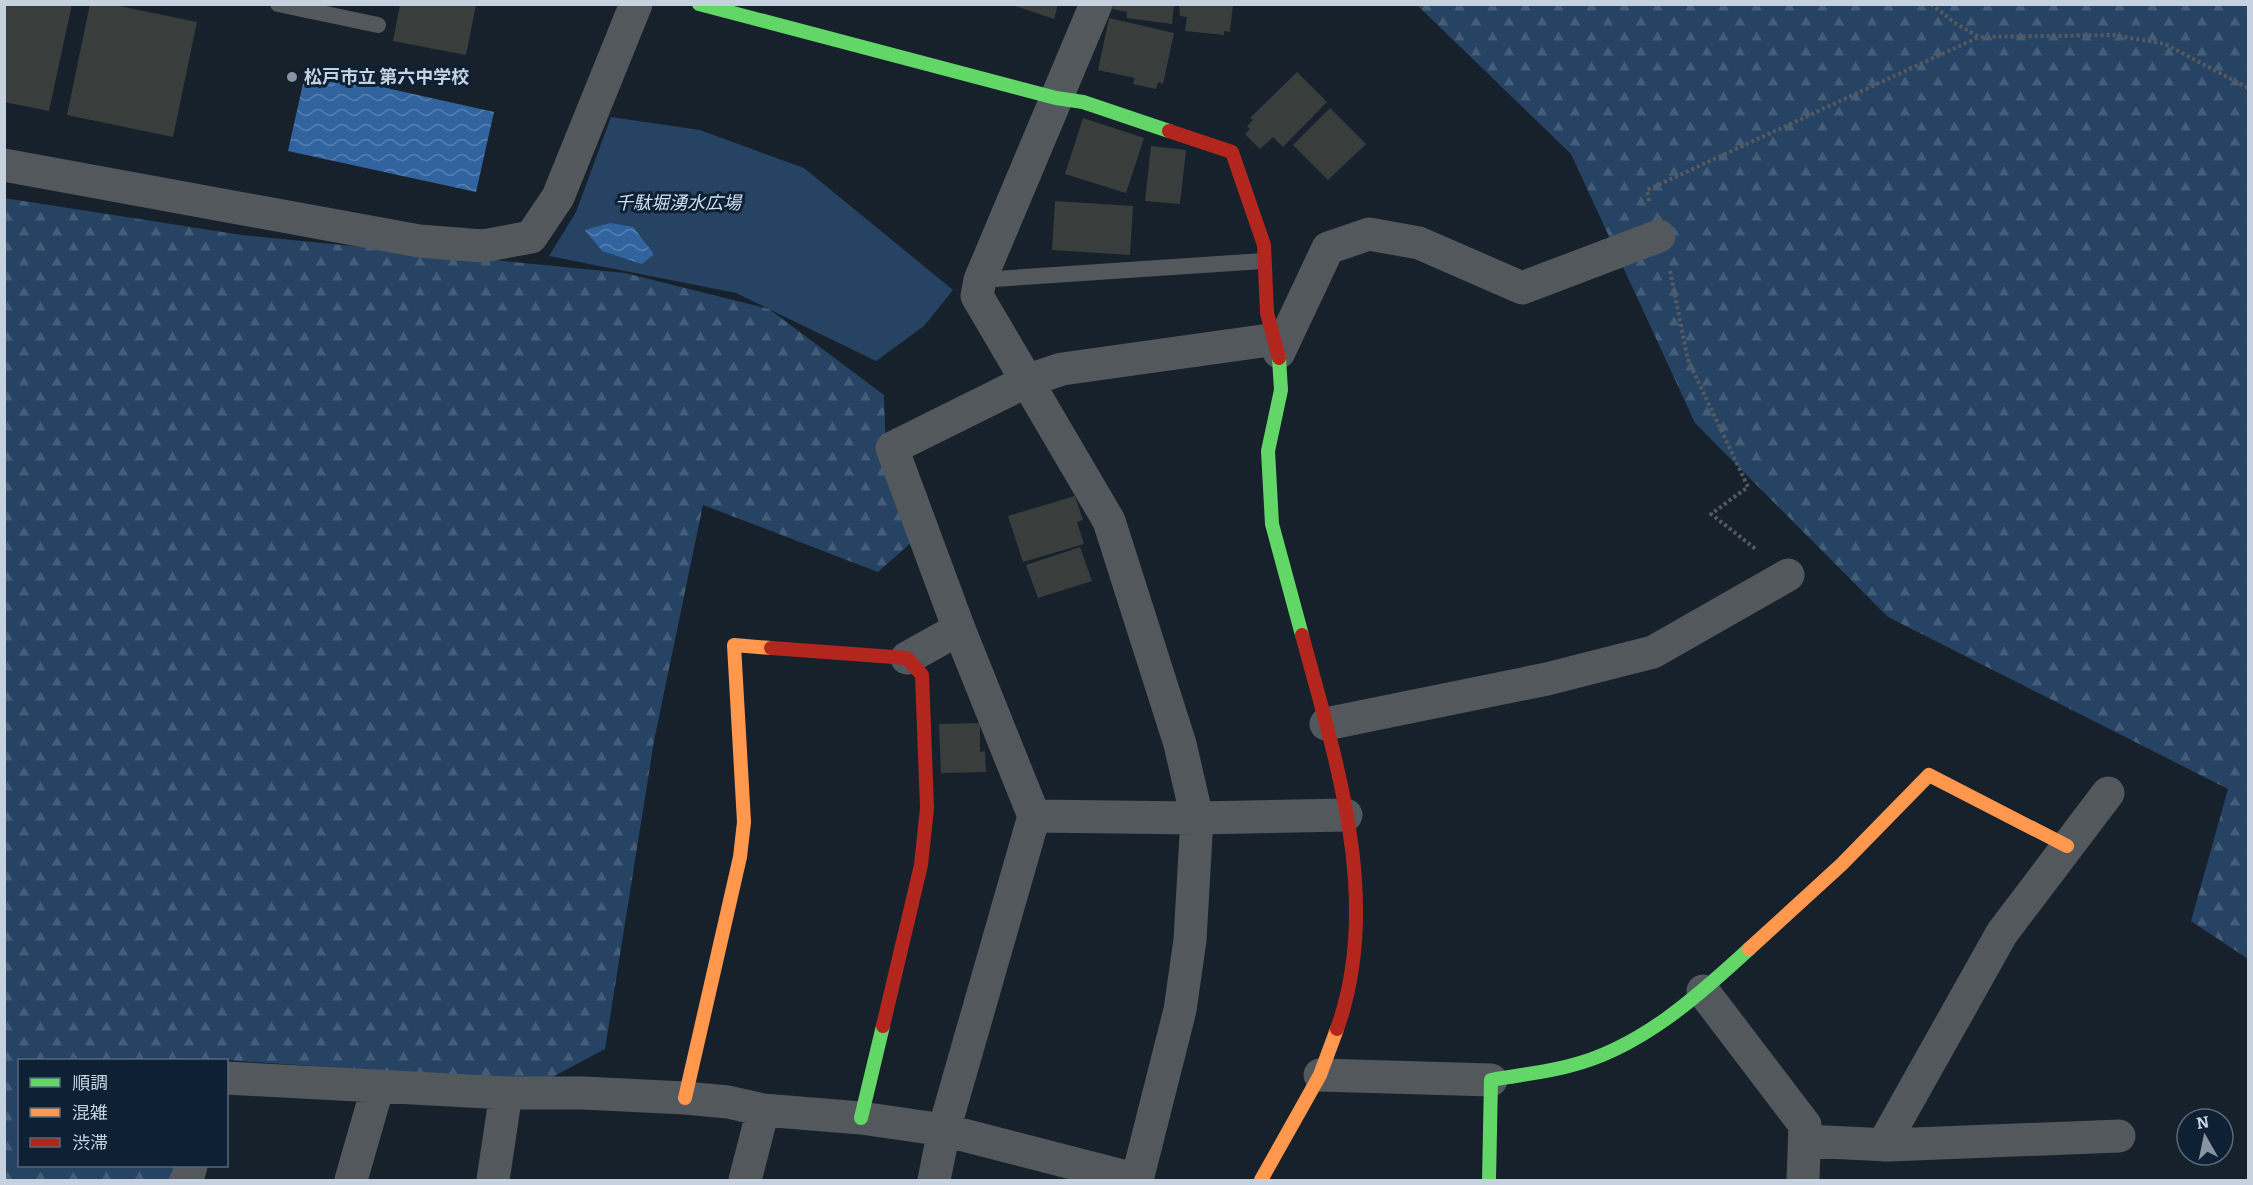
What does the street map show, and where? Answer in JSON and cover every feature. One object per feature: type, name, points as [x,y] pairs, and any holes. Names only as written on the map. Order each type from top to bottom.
[{"type":"street","points":[[4,165],[419,241],[483,246],[531,237],[558,197],[636,4]]},
{"type":"street","points":[[699,4],[1056,98],[1083,102],[1232,152],[1264,245],[1267,313],[1278,346],[1281,390],[1268,451],[1272,524],[1326,724],[1346,815],[1357,890],[1356,952],[1344,1009],[1320,1075],[1261,1180]]},
{"type":"street","points":[[228,1078],[506,1093],[583,1093],[728,1102],[763,1110],[861,1118],[944,1130],[1138,1180],[1180,1010],[1191,929],[1197,818],[1180,744],[1109,521],[1029,380],[977,296],[980,280],[1096,4]]},
{"type":"street","points":[[1278,346],[1328,248],[1369,234],[1419,243],[1522,288],[1659,236]]},
{"type":"street","points":[[934,1180],[944,1130],[1034,816],[959,630],[892,448],[1029,380],[1062,369],[1278,346]]},
{"type":"street","points":[[1326,724],[1547,679],[1653,652],[1788,575]]},
{"type":"street","points":[[685,1098],[740,857],[744,822],[734,645],[907,658],[959,630]]},
{"type":"street","points":[[861,1118],[921,865],[927,808],[922,675],[907,658]]},
{"type":"street","points":[[1320,1075],[1491,1080],[1570,1066],[1634,1040],[1703,992],[1842,864],[1929,775],[2067,846]]},
{"type":"street","points":[[1883,1145],[2002,933],[2108,793]]},
{"type":"street","points":[[1034,816],[1197,818],[1346,815]]},
{"type":"street","points":[[1703,992],[1806,1125],[1803,1180]]},
{"type":"street","points":[[1489,1180],[1491,1080]]},
{"type":"street","points":[[351,1180],[378,1086]]},
{"type":"street","points":[[493,1180],[506,1093]]},
{"type":"street","points":[[745,1180],[763,1110]]},
{"type":"street","points":[[1805,1141],[1883,1145],[2119,1136]]},
{"type":"lane","points":[[278,4],[378,26]]},
{"type":"lane","points":[[980,280],[1263,261]]},
{"type":"path","points":[[1931,4],[1979,37]]},
{"type":"path","points":[[1788,575],[1712,514],[1748,487],[1688,360],[1666,249],[1659,236],[1647,190],[1979,37],[2113,35],[2165,44],[2248,88]]},
{"type":"green space","points":[[1417,5],[2248,5],[2248,959],[2191,921],[2228,789],[1888,617],[1695,423],[1571,154]]},
{"type":"green space","name":"千駄堀湧水広場","points":[[611,117],[700,130],[804,168],[953,290],[924,326],[876,361],[736,293],[549,256],[576,212]]},
{"type":"green space","points":[[4,198],[242,235],[625,273],[769,309],[884,395],[886,457],[913,541],[878,572],[703,505],[654,741],[605,1049],[543,1082],[228,1059],[18,1059],[18,1167],[183,1167],[177,1180],[5,1180]]},
{"type":"water","points":[[306,70],[494,112],[476,192],[288,151]]},
{"type":"water","points":[[610,223],[633,227],[654,254],[642,264],[602,251],[585,230]]},
{"type":"building","points":[[4,4],[72,4],[49,111],[4,102]]},
{"type":"building","points":[[90,4],[110,4],[197,22],[173,137],[67,115]]},
{"type":"building","points":[[1009,4],[1058,4],[1054,19]]},
{"type":"building","points":[[1113,4],[1174,4],[1172,24],[1127,18],[1127,12],[1112,9]]},
{"type":"building","points":[[1179,4],[1233,4],[1230,32],[1224,31],[1224,35],[1185,31],[1187,17],[1180,16]]},
{"type":"building","points":[[400,5],[476,5],[466,55],[393,41]]},
{"type":"building","points":[[1109,18],[1174,33],[1163,84],[1158,82],[1156,89],[1133,84],[1135,78],[1098,70]]},
{"type":"building","points":[[1297,72],[1327,102],[1283,147],[1273,137],[1260,149],[1245,134],[1250,129],[1247,126],[1253,120],[1250,118]]},
{"type":"building","points":[[1330,108],[1366,144],[1328,180],[1293,145]]},
{"type":"building","points":[[1083,118],[1144,138],[1126,193],[1065,174]]},
{"type":"building","points":[[1151,146],[1186,150],[1180,204],[1145,201]]},
{"type":"building","points":[[1055,201],[1133,206],[1130,255],[1052,250]]},
{"type":"building","points":[[1075,496],[1083,520],[1077,522],[1084,544],[1023,562],[1008,516]]},
{"type":"building","points":[[1080,547],[1092,581],[1038,598],[1026,565]]},
{"type":"building","points":[[980,723],[980,752],[985,751],[986,772],[941,773],[939,724]]},
{"type":"traffic: fast","points":[[699,4],[1056,98],[1083,102],[1169,131]]},
{"type":"traffic: fast","points":[[1279,358],[1281,390],[1268,451],[1272,524],[1302,635]]},
{"type":"traffic: fast","points":[[1489,1180],[1491,1080],[1569,1066],[1619,1047],[1643,1034],[1688,1003],[1749,949]]},
{"type":"traffic: fast","points":[[861,1118],[883,1026]]},
{"type":"traffic: slow","points":[[685,1098],[740,857],[744,822],[734,645],[771,648]]},
{"type":"traffic: slow","points":[[1749,949],[1842,864],[1929,775],[2067,846]]},
{"type":"traffic: slow","points":[[1261,1180],[1320,1075],[1337,1029]]},
{"type":"traffic: jam","points":[[1169,131],[1232,152],[1264,245],[1267,313],[1279,358]]},
{"type":"traffic: jam","points":[[1302,635],[1340,781],[1350,831],[1355,881],[1356,931],[1350,980],[1337,1029]]},
{"type":"traffic: jam","points":[[771,648],[907,658],[922,675],[927,808],[921,865],[883,1026]]},
{"type":"place","name":"松戸市立 第六中学校","points":[[292,77]]}]
